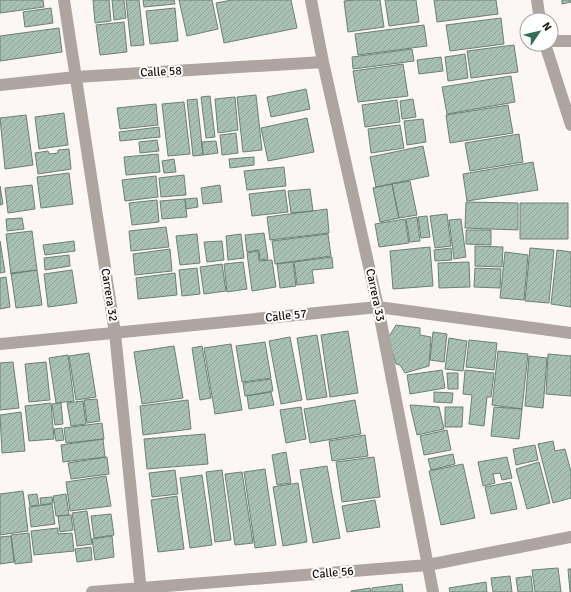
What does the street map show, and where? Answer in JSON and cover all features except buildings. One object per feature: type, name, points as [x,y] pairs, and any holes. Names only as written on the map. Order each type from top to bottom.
[{"type":"street","name":"Carrera 32","points":[[64,0],[115,333],[141,590]]},
{"type":"street","name":"Carrera 33","points":[[311,0],[323,62],[378,307],[433,592]]},
{"type":"street","points":[[537,0],[539,12]]},
{"type":"street","points":[[559,41],[571,41]]},
{"type":"street","points":[[548,52],[571,125]]},
{"type":"street","name":"Calle 58","points":[[0,85],[76,77],[323,62]]},
{"type":"street","name":"Calle 57","points":[[0,344],[378,307],[571,333]]},
{"type":"street","name":"Calle 56","points":[[92,592],[141,590],[428,565],[571,537]]}]
